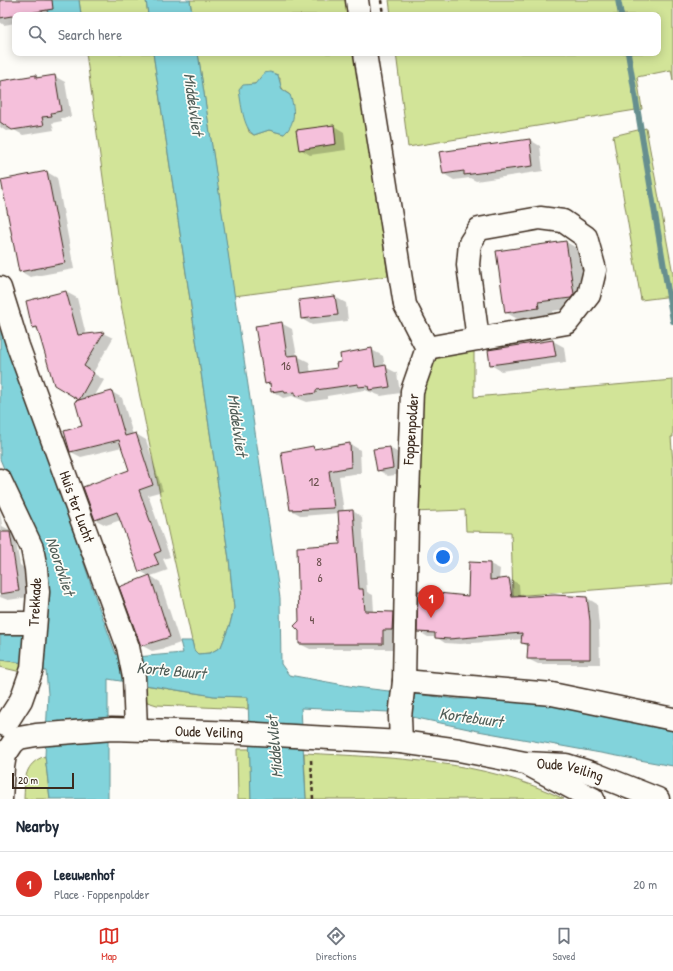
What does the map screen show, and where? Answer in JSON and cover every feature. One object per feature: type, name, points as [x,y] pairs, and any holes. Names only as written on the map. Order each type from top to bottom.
[{"type":"street","points":[[357,0],[359,12]]},
{"type":"street","points":[[365,56],[405,305],[426,348],[478,339],[567,323],[589,295],[595,270],[586,237],[563,221],[540,218],[478,229],[470,243],[468,265],[478,339]]},
{"type":"street","name":"Huis ter Lucht","points":[[0,288],[18,346],[128,647],[134,677],[136,729]]},
{"type":"street","name":"Foppenpolder","points":[[401,742],[400,717],[404,684],[407,522],[412,391],[426,348]]},
{"type":"street","name":"Trekkade","points":[[0,480],[32,548],[38,592],[34,627],[32,669],[21,700],[6,729],[1,799]]},
{"type":"street","points":[[0,623],[34,627]]},
{"type":"street","points":[[404,684],[552,694],[673,719]]},
{"type":"street","name":"Oude Veiling","points":[[6,729],[26,736],[112,729],[136,729],[401,742],[459,750],[525,762],[566,766],[595,774],[658,799]]},
{"type":"street","name":"Oude Veiling","points":[[525,762],[593,799]]},
{"type":"path","points":[[381,0],[383,12]]},
{"type":"path","points":[[311,759],[313,799]]},
{"type":"green space","points":[[79,0],[146,0],[148,12],[81,12]]},
{"type":"green space","points":[[190,0],[348,0],[350,12],[192,12]]},
{"type":"green space","points":[[389,0],[673,0],[673,80],[671,70],[637,77],[642,109],[408,147],[396,56],[661,56],[661,12],[391,12]]},
{"type":"green space","points":[[86,56],[153,56],[229,559],[234,608],[230,624],[221,647],[210,653],[198,654],[194,650],[119,295]]},
{"type":"green space","points":[[198,56],[356,56],[388,276],[234,296]],"holes":[[[280,78],[280,84],[285,92],[290,95],[284,134],[269,130],[254,135],[249,132],[240,94],[249,85]]]},
{"type":"green space","points":[[646,128],[673,274],[673,296],[641,300],[613,136]]},
{"type":"green space","points":[[474,346],[474,397],[673,380],[673,437],[671,437],[673,463],[673,584],[513,596],[511,532],[466,531],[465,510],[412,512],[417,383],[428,366],[440,356]]},
{"type":"green space","points":[[0,660],[22,663],[21,672],[0,667]]},
{"type":"green space","points":[[144,685],[214,696],[248,697],[248,709],[157,705],[147,702]]},
{"type":"green space","points":[[237,749],[250,749],[251,799],[238,799]]},
{"type":"green space","points":[[304,753],[404,759],[469,768],[502,776],[533,786],[564,799],[306,799]]},
{"type":"green space","points":[[45,756],[50,799],[24,799],[26,778],[29,768],[38,759]]},
{"type":"water","points":[[45,0],[79,0],[81,12],[47,12]]},
{"type":"water","points":[[146,0],[190,0],[192,12],[148,12]]},
{"type":"water","points":[[153,56],[198,56],[280,598],[281,664],[289,675],[355,687],[456,699],[511,697],[584,708],[657,728],[673,729],[673,766],[478,731],[389,712],[301,708],[306,799],[251,799],[248,697],[214,696],[108,679],[108,799],[50,799],[45,756],[48,694],[46,671],[38,670],[26,663],[0,660],[0,627],[46,634],[46,568],[0,459],[0,314],[116,654],[125,658],[183,653],[180,641],[192,641],[194,650],[198,654],[210,653],[221,647],[230,624],[234,608],[229,559]]},
{"type":"water","points":[[270,72],[278,75],[282,90],[290,95],[293,105],[291,126],[284,134],[269,130],[254,135],[250,132],[245,121],[239,90],[243,85],[255,84],[264,73]]},
{"type":"building","points":[[0,0],[52,0],[53,9],[35,12],[12,12],[12,16],[0,18]]},
{"type":"building","points":[[36,75],[36,78],[55,75],[61,111],[51,113],[52,116],[42,117],[44,125],[12,130],[0,122],[0,81]]},
{"type":"building","points":[[334,125],[336,144],[299,150],[296,130]]},
{"type":"building","points":[[530,139],[533,166],[464,175],[464,171],[443,174],[439,152]]},
{"type":"building","points":[[47,171],[65,263],[19,272],[1,180]]},
{"type":"building","points":[[566,241],[574,294],[571,298],[538,302],[539,308],[505,313],[496,251]]},
{"type":"building","points":[[66,291],[78,335],[104,332],[84,366],[94,373],[79,400],[54,385],[37,327],[32,328],[26,301]]},
{"type":"building","points":[[335,296],[338,315],[301,319],[299,300]]},
{"type":"building","points":[[282,322],[287,356],[298,355],[301,373],[337,368],[336,363],[341,362],[340,354],[372,348],[375,367],[386,365],[390,387],[369,390],[368,386],[358,387],[358,384],[316,390],[316,393],[295,396],[295,392],[285,393],[284,390],[271,392],[270,383],[265,384],[255,326]]},
{"type":"building","points":[[553,340],[556,356],[490,365],[488,350]]},
{"type":"building","points":[[112,391],[125,436],[136,433],[153,485],[139,490],[161,551],[154,554],[159,565],[139,572],[117,512],[95,520],[83,487],[129,470],[119,440],[70,452],[64,431],[82,426],[75,401]]},
{"type":"building","points":[[350,443],[351,467],[329,471],[334,508],[290,510],[281,452],[313,446],[314,449]]},
{"type":"building","points":[[390,447],[393,468],[377,471],[373,449]]},
{"type":"building","points":[[353,510],[359,589],[363,589],[365,611],[393,612],[392,630],[383,630],[383,644],[299,644],[299,631],[294,626],[299,621],[297,547],[340,544],[338,511]]},
{"type":"building","points":[[0,532],[10,532],[19,591],[0,594]]},
{"type":"building","points":[[469,562],[490,563],[490,580],[509,578],[512,597],[555,595],[587,597],[590,621],[590,659],[527,659],[528,644],[521,643],[522,633],[449,639],[435,638],[435,633],[417,632],[418,591],[468,596]]},
{"type":"building","points":[[150,575],[170,637],[141,646],[119,587]]},
{"type":"waterway","points":[[618,0],[620,12]]},
{"type":"waterway","points":[[629,56],[673,321]]},
{"type":"place","name":"Leeuwenhof","points":[[431,618]]},
{"type":"water label","name":"Middelvliet","points":[[194,104]]},
{"type":"water label","name":"Middelvliet","points":[[238,425]]},
{"type":"water label","name":"Noordvliet","points":[[61,566]]},
{"type":"water label","name":"Korte Buurt","points":[[171,670]]},
{"type":"water label","name":"Kortebuurt","points":[[471,717]]},
{"type":"water label","name":"Middelvliet","points":[[274,747]]}]
